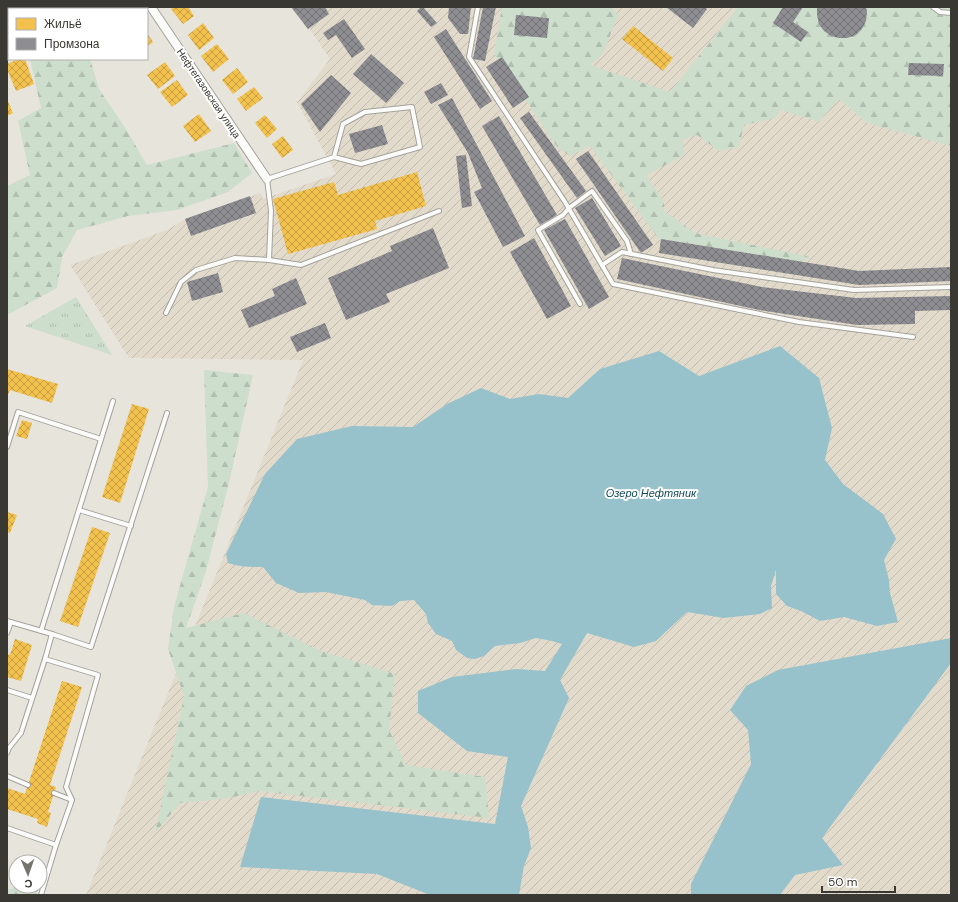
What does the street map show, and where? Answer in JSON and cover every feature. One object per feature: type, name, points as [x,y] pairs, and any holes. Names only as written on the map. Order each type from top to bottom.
[{"type":"street","name":"Нефтегазовская улица","points":[[151,7],[267,179]]},
{"type":"lane","points":[[478,7],[469,57],[569,208],[613,284],[799,322],[913,336]]},
{"type":"lane","points":[[933,7],[940,12],[951,13]]},
{"type":"lane","points":[[268,260],[271,211],[267,179],[334,157],[361,164],[420,146],[412,107],[365,112],[342,124],[334,157]]},
{"type":"lane","points":[[580,304],[538,230],[563,215],[569,208],[592,191],[627,241],[631,254]]},
{"type":"lane","points":[[166,313],[181,282],[196,270],[235,258],[268,260],[301,265],[439,212]]},
{"type":"lane","points":[[602,265],[622,252],[713,270],[854,290],[951,288]]},
{"type":"lane","points":[[41,631],[113,401]]},
{"type":"lane","points":[[7,447],[18,412],[101,439]]},
{"type":"lane","points":[[7,633],[9,622],[91,647],[167,413]]},
{"type":"lane","points":[[79,510],[131,526]]},
{"type":"lane","points":[[7,753],[9,748],[21,733],[52,634]]},
{"type":"lane","points":[[41,895],[56,845],[72,800],[66,787],[98,675],[45,659]]},
{"type":"lane","points":[[7,690],[32,698]]},
{"type":"lane","points":[[7,776],[28,785]]},
{"type":"lane","points":[[54,794],[72,800]]},
{"type":"lane","points":[[7,828],[56,845]]},
{"type":"shaded area","points":[[295,7],[951,7],[951,895],[86,895],[303,360],[129,358],[70,265],[167,230],[187,218],[261,193],[263,199],[336,174],[297,102],[330,59]]},
{"type":"green space","points":[[502,7],[610,7],[618,15],[603,54],[590,65],[670,92],[738,7],[951,7],[951,146],[867,123],[839,99],[819,122],[781,110],[775,118],[744,125],[739,147],[719,151],[697,135],[682,140],[685,155],[646,175],[664,202],[664,211],[695,233],[810,257],[792,268],[665,247],[590,146],[570,156],[558,148],[494,54]]},
{"type":"green space","points":[[30,60],[90,60],[99,89],[126,129],[147,165],[234,143],[252,173],[228,192],[177,210],[128,216],[77,230],[62,257],[57,288],[7,315],[7,186],[30,175],[18,121],[41,108]]},
{"type":"green space","points":[[76,297],[112,355],[25,326]]},
{"type":"green space","points":[[204,370],[253,375],[229,483],[206,571],[186,628],[244,613],[321,651],[395,674],[389,730],[406,765],[485,777],[489,818],[259,791],[224,799],[180,803],[155,833],[184,696],[168,649],[174,607],[208,487]]},
{"type":"green space","points":[[7,889],[8,894],[36,894],[7,895]]},
{"type":"water","name":"Озеро Нефтяник","points":[[780,346],[819,378],[832,428],[825,460],[843,484],[883,514],[896,539],[884,560],[889,580],[890,593],[898,622],[877,626],[844,617],[820,621],[801,611],[787,606],[776,594],[776,570],[771,586],[772,608],[760,614],[724,618],[687,612],[656,641],[634,647],[587,633],[560,680],[569,698],[521,806],[528,827],[531,848],[524,866],[519,895],[430,895],[377,874],[240,867],[261,797],[495,824],[508,757],[467,751],[418,713],[418,691],[452,677],[517,669],[545,671],[562,644],[536,638],[520,643],[495,646],[484,656],[475,659],[467,658],[456,650],[452,641],[436,634],[428,623],[426,614],[414,600],[400,601],[392,606],[372,605],[365,600],[326,592],[299,593],[276,583],[263,567],[241,566],[228,563],[226,554],[265,474],[297,439],[352,426],[413,427],[447,404],[481,388],[510,399],[539,394],[568,398],[600,369],[659,351],[699,376]]},
{"type":"water","points":[[951,638],[951,663],[822,838],[843,865],[795,875],[780,895],[691,895],[691,884],[751,764],[748,730],[730,710],[746,686],[778,670]]},
{"type":"building: Жильё","points":[[13,7],[45,7],[44,8]]},
{"type":"building: Жильё","points":[[173,7],[188,7],[194,16],[183,24],[171,9]]},
{"type":"building: Жильё","points":[[203,23],[214,38],[199,50],[188,35]]},
{"type":"building: Жильё","points":[[633,26],[673,58],[663,71],[622,39]]},
{"type":"building: Жильё","points":[[148,34],[153,42],[148,46]]},
{"type":"building: Жильё","points":[[217,44],[229,59],[213,72],[201,56]]},
{"type":"building: Жильё","points":[[17,60],[25,60],[34,84],[16,91],[7,69],[7,64]]},
{"type":"building: Жильё","points":[[165,62],[175,76],[158,89],[147,75]]},
{"type":"building: Жильё","points":[[237,68],[248,82],[233,94],[222,80]]},
{"type":"building: Жильё","points":[[177,80],[188,95],[172,107],[160,92]]},
{"type":"building: Жильё","points":[[254,87],[263,98],[246,111],[237,99]]},
{"type":"building: Жильё","points":[[7,99],[13,113],[7,116]]},
{"type":"building: Жильё","points":[[199,114],[211,131],[195,142],[183,126]]},
{"type":"building: Жильё","points":[[265,115],[277,129],[267,138],[255,123]]},
{"type":"building: Жильё","points":[[283,136],[293,150],[282,158],[272,144]]},
{"type":"building: Жильё","points":[[417,172],[426,206],[375,221],[377,229],[288,254],[273,199],[334,182],[338,195]]},
{"type":"building: Жильё","points":[[7,369],[58,384],[52,403],[10,390],[7,397]]},
{"type":"building: Жильё","points":[[132,404],[149,409],[120,503],[102,497]]},
{"type":"building: Жильё","points":[[22,420],[32,423],[27,439],[16,436]]},
{"type":"building: Жильё","points":[[7,512],[17,515],[10,533],[7,532]]},
{"type":"building: Жильё","points":[[92,527],[110,533],[78,627],[60,621]]},
{"type":"building: Жильё","points":[[15,639],[32,645],[21,681],[7,677],[7,654],[10,655]]},
{"type":"building: Жильё","points":[[62,681],[82,687],[50,785],[56,787],[48,812],[51,813],[47,827],[37,823],[38,819],[7,809],[7,788],[25,794]]},
{"type":"building: Промзона","points":[[291,7],[325,7],[329,14],[308,29]]},
{"type":"building: Промзона","points":[[423,7],[437,23],[431,27],[417,11]]},
{"type":"building: Промзона","points":[[449,7],[471,7],[468,34],[460,34],[448,18]]},
{"type":"building: Промзона","points":[[483,7],[496,7],[485,61],[473,59]]},
{"type":"building: Промзона","points":[[666,7],[705,7],[707,9],[693,28]]},
{"type":"building: Промзона","points":[[783,7],[803,7],[793,22],[808,32],[801,42],[773,23]]},
{"type":"building: Промзона","points":[[817,7],[866,7],[866,21],[862,29],[856,35],[847,38],[831,36],[824,31],[819,24]]},
{"type":"building: Промзона","points":[[516,15],[549,18],[547,38],[514,35]]},
{"type":"building: Промзона","points":[[344,19],[365,49],[352,58],[336,35],[328,40],[323,33]]},
{"type":"building: Промзона","points":[[446,29],[492,101],[480,109],[434,37]]},
{"type":"building: Промзона","points":[[371,54],[404,83],[386,103],[353,74]]},
{"type":"building: Промзона","points":[[502,57],[529,97],[513,108],[486,67]]},
{"type":"building: Промзона","points":[[909,63],[944,64],[943,76],[908,75]]},
{"type":"building: Промзона","points":[[331,75],[351,93],[320,132],[301,104]]},
{"type":"building: Промзона","points":[[441,83],[448,95],[431,104],[424,92]]},
{"type":"building: Промзона","points":[[452,98],[525,236],[503,247],[474,192],[482,188],[468,153],[438,105]]},
{"type":"building: Промзона","points":[[529,112],[586,191],[577,198],[520,118]]},
{"type":"building: Промзона","points":[[499,116],[557,215],[540,225],[482,126]]},
{"type":"building: Промзона","points":[[382,125],[388,144],[355,153],[349,134]]},
{"type":"building: Промзона","points":[[588,151],[653,245],[641,253],[576,159]]},
{"type":"building: Промзона","points":[[466,155],[472,206],[462,208],[456,156]]},
{"type":"building: Промзона","points":[[250,196],[256,213],[191,236],[185,219]]},
{"type":"building: Промзона","points":[[592,198],[621,246],[605,256],[575,208]]},
{"type":"building: Промзона","points":[[565,219],[609,297],[589,309],[544,230]]},
{"type":"building: Промзона","points":[[433,228],[449,268],[386,294],[390,302],[346,320],[328,278],[392,251],[390,246]]},
{"type":"building: Промзона","points":[[534,238],[571,306],[547,319],[510,252]]},
{"type":"building: Промзона","points":[[661,239],[859,271],[951,267],[951,281],[859,285],[659,253]]},
{"type":"building: Промзона","points":[[622,258],[762,287],[856,298],[951,296],[951,310],[915,311],[915,324],[857,325],[759,310],[617,279]]},
{"type":"building: Промзона","points":[[218,273],[223,292],[192,301],[187,282]]},
{"type":"building: Промзона","points":[[296,278],[307,304],[249,328],[241,310],[275,296],[272,289]]},
{"type":"building: Промзона","points":[[325,323],[331,338],[297,352],[290,337]]}]
